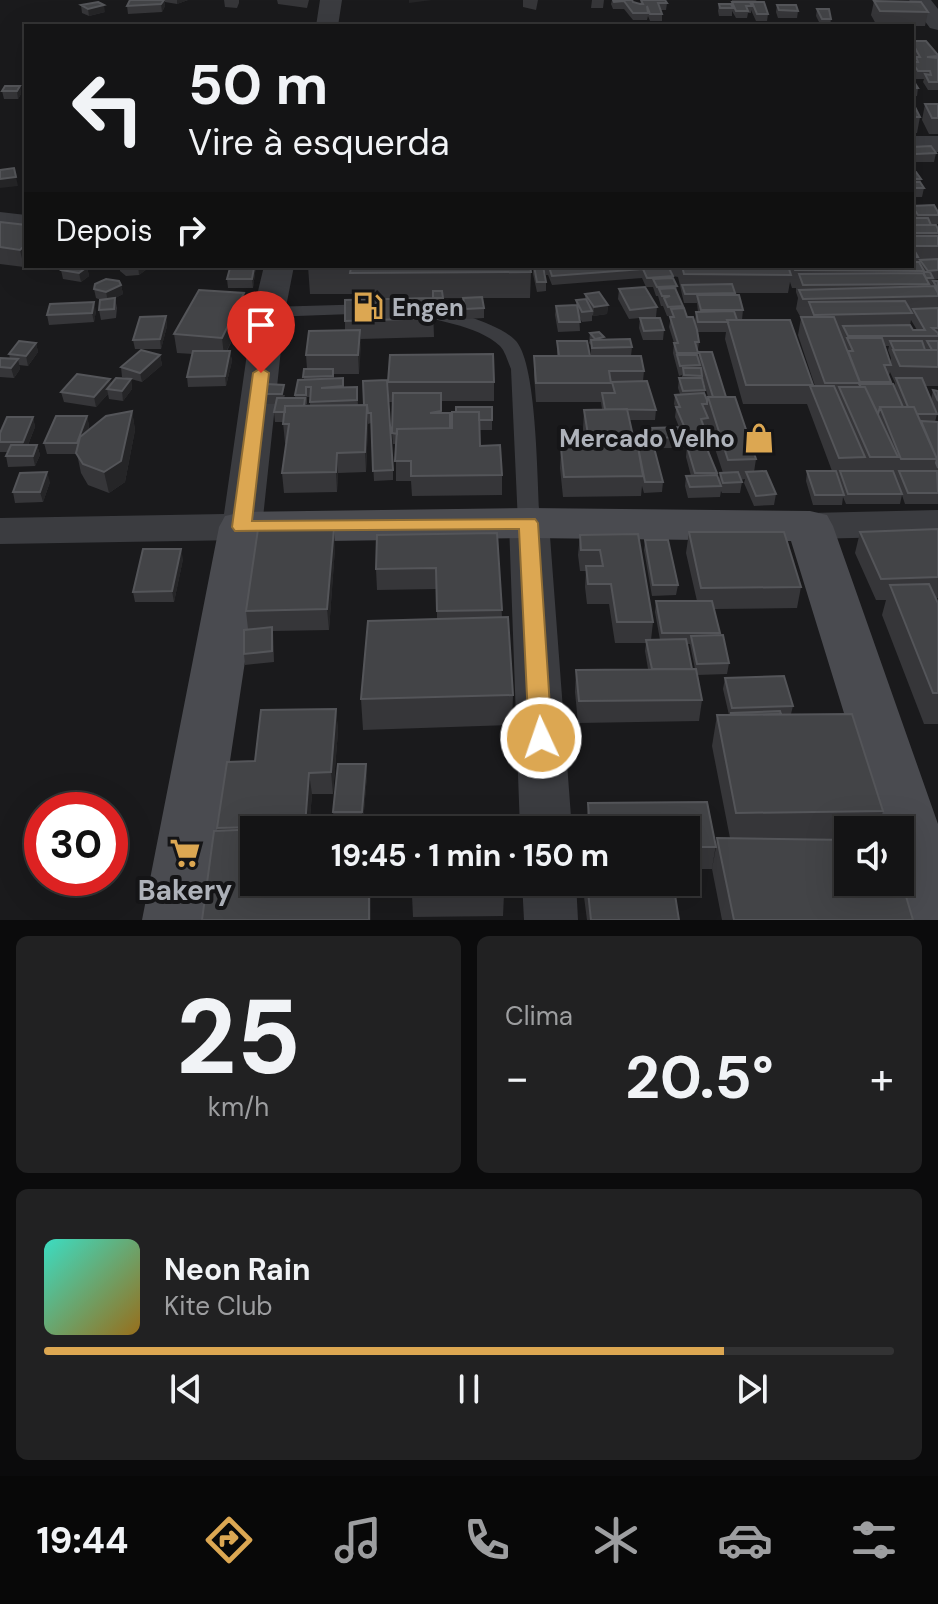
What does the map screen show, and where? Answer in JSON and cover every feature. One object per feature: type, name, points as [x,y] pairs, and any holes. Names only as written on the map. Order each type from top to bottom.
[{"type":"main road","points":[[174,920],[242,527],[529,523],[810,526],[938,914]]},
{"type":"street","points":[[327,24],[331,0]]},
{"type":"street","points":[[914,29],[938,26],[920,0]]},
{"type":"street","points":[[914,144],[938,144]]},
{"type":"street","points":[[0,221],[24,224]]},
{"type":"street","points":[[0,531],[242,527],[269,312],[279,268]]},
{"type":"street","points":[[529,523],[545,816]]},
{"type":"street","points":[[810,526],[938,523]]},
{"type":"street","points":[[550,896],[551,920]]},
{"type":"lane","points":[[269,312],[422,309],[476,326],[508,343],[520,369],[529,523]]},
{"type":"building","points":[[130,0],[164,0],[161,4],[127,6]]},
{"type":"building","points":[[613,0],[632,0],[643,4],[641,0],[665,0],[667,3],[658,3],[662,14],[650,14],[647,6],[648,13],[633,13],[624,1]]},
{"type":"building","points":[[874,1],[921,2],[928,12],[880,11]]},
{"type":"building","points":[[98,2],[104,5],[88,9],[81,5]]},
{"type":"building","points":[[732,2],[750,2],[752,6],[746,6],[748,11],[736,11]]},
{"type":"building","points":[[752,2],[764,2],[768,14],[757,14]]},
{"type":"building","points":[[719,4],[731,4],[733,8],[720,8]]},
{"type":"building","points":[[777,5],[796,5],[798,11],[779,10]]},
{"type":"building","points":[[817,9],[829,9],[831,19],[822,19]]},
{"type":"building","points":[[914,41],[926,41],[938,55],[927,57],[938,58],[938,82],[929,82],[925,74],[931,75],[930,71],[918,71],[914,62],[918,62],[916,57],[920,57]]},
{"type":"building","points":[[5,86],[20,86],[17,91],[2,91]]},
{"type":"building","points":[[925,104],[938,104],[938,118],[932,118]]},
{"type":"building","points":[[931,146],[936,153],[916,154],[914,147]]},
{"type":"building","points":[[14,168],[16,177],[0,179],[0,170]]},
{"type":"building","points":[[914,182],[920,182],[924,188],[914,188]]},
{"type":"building","points":[[934,205],[938,215],[918,215],[914,206]]},
{"type":"building","points":[[914,218],[928,218],[931,225],[914,225]]},
{"type":"building","points":[[0,222],[24,225],[24,246],[20,250],[0,247]]},
{"type":"building","points":[[914,225],[936,225],[938,233],[914,233]]},
{"type":"building","points":[[914,236],[938,236],[938,246],[914,246]]},
{"type":"building","points":[[938,259],[938,270],[928,271],[920,260]]},
{"type":"building","points":[[914,262],[919,262],[924,271],[795,270],[914,268]]},
{"type":"building","points":[[62,268],[86,268],[79,273],[61,270]]},
{"type":"building","points":[[230,268],[254,268],[252,279],[227,279]]},
{"type":"building","points":[[351,268],[530,268],[531,272],[350,273]]},
{"type":"building","points":[[534,268],[543,268],[546,282],[537,282]]},
{"type":"building","points":[[549,268],[669,268],[673,276],[647,278],[643,269],[552,276]]},
{"type":"building","points":[[682,268],[789,268],[791,275],[684,274]]},
{"type":"building","points":[[924,272],[930,272],[933,278],[926,278]]},
{"type":"building","points":[[923,273],[929,284],[803,285],[799,274]]},
{"type":"building","points":[[673,278],[677,286],[657,287],[653,279]]},
{"type":"building","points":[[106,279],[119,281],[121,285],[106,292],[94,289],[95,284]]},
{"type":"building","points":[[732,284],[735,293],[685,294],[682,285]]},
{"type":"building","points":[[934,286],[938,296],[803,299],[799,290]]},
{"type":"building","points":[[645,287],[657,307],[630,310],[619,289]]},
{"type":"building","points":[[675,288],[683,306],[668,307],[664,298],[670,296],[662,296],[659,289]]},
{"type":"building","points":[[199,290],[244,293],[222,338],[174,334]]},
{"type":"building","points":[[433,291],[442,291],[443,298],[433,298]]},
{"type":"building","points":[[599,292],[608,305],[594,307],[585,294]]},
{"type":"building","points":[[697,295],[739,295],[743,310],[701,310]]},
{"type":"building","points":[[482,297],[484,308],[466,309],[463,298]]},
{"type":"building","points":[[115,298],[114,309],[99,310],[100,300]]},
{"type":"building","points":[[432,298],[434,318],[345,321],[345,300]]},
{"type":"building","points":[[586,299],[592,311],[582,312],[576,300]]},
{"type":"building","points":[[905,301],[912,313],[814,315],[809,302]]},
{"type":"building","points":[[94,302],[92,313],[47,315],[50,304]]},
{"type":"building","points":[[577,305],[580,322],[559,322],[556,306]]},
{"type":"building","points":[[684,308],[687,317],[693,317],[699,342],[695,342],[698,353],[677,353],[671,309]]},
{"type":"building","points":[[938,308],[938,328],[932,328],[938,336],[848,336],[843,326],[910,325],[913,330],[925,330],[913,309]]},
{"type":"building","points":[[734,311],[737,320],[728,322],[698,322],[696,312]]},
{"type":"building","points":[[166,316],[160,339],[133,340],[140,317]]},
{"type":"building","points":[[801,317],[834,317],[860,383],[825,383]]},
{"type":"building","points":[[640,318],[660,318],[664,330],[644,331]]},
{"type":"building","points":[[727,320],[790,320],[813,385],[746,385]]},
{"type":"building","points":[[360,330],[358,355],[306,355],[309,331]]},
{"type":"building","points":[[599,332],[604,337],[595,339],[590,333]]},
{"type":"building","points":[[847,338],[882,338],[891,365],[884,365],[891,382],[860,382],[848,351],[853,351]]},
{"type":"building","points":[[630,339],[632,347],[592,348],[591,340]]},
{"type":"building","points":[[19,341],[36,343],[26,356],[9,354]]},
{"type":"building","points":[[557,341],[587,341],[590,356],[559,356]]},
{"type":"building","points":[[890,341],[922,341],[925,350],[894,350]]},
{"type":"building","points":[[927,341],[938,341],[938,350],[932,350]]},
{"type":"building","points":[[141,350],[160,355],[140,373],[121,367]]},
{"type":"building","points":[[893,350],[938,350],[938,367],[900,366]]},
{"type":"building","points":[[193,351],[230,351],[225,376],[187,377]]},
{"type":"building","points":[[699,352],[712,352],[726,397],[713,397]]},
{"type":"building","points":[[493,354],[494,382],[388,382],[390,355]]},
{"type":"building","points":[[677,355],[697,355],[700,365],[680,366]]},
{"type":"building","points":[[534,356],[641,356],[644,371],[609,371],[611,383],[536,383]]},
{"type":"building","points":[[0,358],[18,359],[11,368],[0,367]]},
{"type":"building","points":[[683,368],[701,368],[702,376],[684,375]]},
{"type":"building","points":[[304,369],[333,369],[333,376],[303,377]]},
{"type":"building","points":[[77,374],[110,379],[94,397],[61,392]]},
{"type":"building","points":[[116,378],[131,379],[122,391],[107,389]]},
{"type":"building","points":[[343,378],[343,386],[321,388],[357,387],[357,400],[310,402],[311,387],[306,387],[306,395],[295,395],[298,380]]},
{"type":"building","points":[[679,378],[702,378],[705,390],[683,391]]},
{"type":"building","points":[[896,378],[922,378],[937,414],[917,414],[914,407],[908,407]]},
{"type":"building","points":[[387,380],[393,470],[373,471],[371,413],[364,405],[363,381]]},
{"type":"building","points":[[647,381],[656,410],[605,409],[602,393],[615,393],[612,382]]},
{"type":"building","points":[[266,384],[284,385],[282,394],[263,394]]},
{"type":"building","points":[[859,384],[893,384],[903,407],[880,407],[878,414],[865,387]]},
{"type":"building","points":[[810,386],[834,386],[865,457],[839,458]]},
{"type":"building","points":[[839,387],[865,387],[898,457],[870,457]]},
{"type":"building","points":[[393,393],[441,393],[441,411],[430,413],[450,413],[450,428],[397,429],[397,434],[392,433]]},
{"type":"building","points":[[704,393],[707,404],[702,404],[708,418],[701,419],[710,444],[705,444],[717,473],[695,473],[687,446],[700,444],[692,445],[676,407],[680,407],[675,395]]},
{"type":"building","points":[[708,397],[735,397],[756,459],[728,460]]},
{"type":"building","points":[[277,398],[305,398],[304,406],[285,406],[285,412],[274,412]]},
{"type":"building","points":[[367,405],[365,452],[337,453],[336,472],[282,473],[289,424],[283,424],[285,406]]},
{"type":"building","points":[[456,407],[492,407],[492,420],[479,420],[479,412],[456,412]]},
{"type":"building","points":[[880,407],[914,407],[937,459],[901,459]]},
{"type":"building","points":[[627,409],[635,445],[605,447],[638,447],[643,476],[564,477],[561,448],[590,447],[584,410]]},
{"type":"building","points":[[132,411],[121,461],[104,472],[83,464],[76,453],[80,437],[106,416]]},
{"type":"building","points":[[452,412],[479,412],[480,446],[500,445],[502,475],[411,476],[411,461],[395,461],[397,429],[452,428]]},
{"type":"building","points":[[56,416],[87,416],[77,443],[44,443]]},
{"type":"building","points":[[7,417],[33,417],[23,442],[0,442],[0,433]]},
{"type":"building","points":[[921,421],[938,422],[938,468],[937,459]]},
{"type":"building","points":[[683,427],[686,437],[654,438],[651,428]]},
{"type":"building","points":[[634,440],[652,440],[663,482],[645,482]]},
{"type":"building","points":[[11,445],[37,445],[33,456],[6,456]]},
{"type":"building","points":[[766,471],[776,494],[756,496],[746,472]]},
{"type":"building","points":[[807,471],[836,471],[844,495],[815,495]]},
{"type":"building","points":[[840,471],[893,471],[902,494],[848,494]]},
{"type":"building","points":[[899,471],[937,471],[938,493],[908,493]]},
{"type":"building","points":[[47,472],[40,492],[13,492],[20,473]]},
{"type":"building","points":[[738,472],[742,482],[723,483],[720,473]]},
{"type":"building","points":[[717,475],[721,486],[690,487],[686,476]]},
{"type":"building","points":[[334,528],[327,609],[246,611],[258,529]]},
{"type":"building","points":[[938,529],[938,577],[881,579],[860,532]]},
{"type":"building","points":[[689,532],[784,532],[801,587],[701,588]]},
{"type":"building","points":[[497,533],[502,610],[437,611],[436,568],[376,569],[377,535]]},
{"type":"building","points":[[638,534],[653,622],[617,622],[611,584],[588,584],[586,566],[603,566],[600,550],[581,550],[580,535]]},
{"type":"building","points":[[645,540],[668,540],[678,585],[653,585]]},
{"type":"building","points":[[143,549],[181,549],[172,591],[133,592]]},
{"type":"building","points":[[929,584],[938,603],[938,693],[933,693],[890,585]]},
{"type":"building","points":[[656,601],[712,601],[720,633],[662,633]]},
{"type":"building","points":[[508,617],[513,695],[361,699],[368,621]]},
{"type":"building","points":[[272,627],[272,651],[244,654],[244,630]]},
{"type":"building","points":[[723,635],[729,663],[697,664],[691,636]]},
{"type":"building","points":[[686,639],[692,669],[652,669],[646,640]]},
{"type":"building","points":[[696,669],[702,700],[579,701],[576,670]]},
{"type":"building","points":[[784,676],[793,706],[732,708],[725,678]]},
{"type":"building","points":[[336,709],[331,772],[309,773],[306,816],[240,816],[240,827],[217,828],[227,762],[255,761],[261,710]]},
{"type":"building","points":[[780,711],[781,714],[731,715],[731,713]]},
{"type":"building","points":[[852,714],[883,811],[736,813],[717,715]]},
{"type":"building","points":[[338,764],[366,764],[362,812],[333,812]]},
{"type":"building","points":[[707,802],[716,847],[700,847],[700,816],[589,816],[588,803]]},
{"type":"building","points":[[240,830],[240,896],[369,896],[369,920],[202,920],[214,831]]},
{"type":"building","points":[[717,838],[834,840],[834,896],[906,896],[913,920],[734,920]]},
{"type":"building","points":[[588,896],[675,896],[679,920],[591,920]]},
{"type":"place","name":"Engen","points":[[368,307]]},
{"type":"place","name":"Mercado Velho","points":[[759,438]]},
{"type":"place","name":"Bakery","points":[[185,853]]},
{"type":"route","points":[[261,373],[242,527],[529,523],[541,738]]}]
